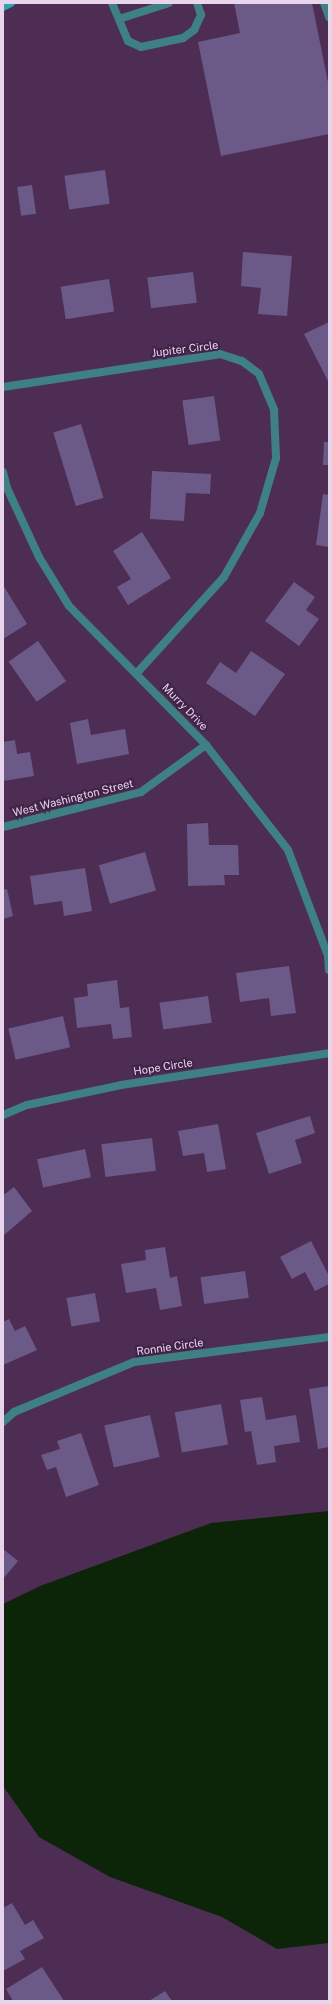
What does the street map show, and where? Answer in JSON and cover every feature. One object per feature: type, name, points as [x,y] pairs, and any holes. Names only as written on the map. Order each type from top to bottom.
[{"type":"main road","points":[[3,7],[11,3]]},
{"type":"street","points":[[112,3],[128,41],[140,48],[183,38],[194,30],[200,15],[197,3]]},
{"type":"street","points":[[119,19],[169,3]]},
{"type":"street","points":[[324,3],[329,18]]},
{"type":"street","name":"Jupiter Circle","points":[[3,386],[220,354],[242,361],[259,374],[274,410],[276,458],[260,513],[224,577],[137,673]]},
{"type":"street","name":"Murry Drive","points":[[3,472],[6,488],[39,557],[69,606],[137,673],[206,745],[288,850],[328,956],[329,970]]},
{"type":"street","name":"West Washington Street","points":[[3,827],[141,792],[206,745]]},
{"type":"street","name":"Hope Circle","points":[[3,1115],[27,1105],[121,1085],[329,1053]]},
{"type":"street","name":"Ronnie Circle","points":[[3,1422],[14,1412],[134,1362],[329,1337]]},
{"type":"shaded area","points":[[329,1511],[329,1943],[277,1949],[222,1917],[110,1877],[39,1837],[3,1786],[3,1604],[40,1586],[211,1523]]},
{"type":"building","points":[[234,3],[312,3],[329,87],[329,134],[221,156],[198,42],[240,33]]},
{"type":"building","points":[[105,170],[110,204],[69,209],[64,176]]},
{"type":"building","points":[[32,185],[36,214],[21,216],[17,187]]},
{"type":"building","points":[[243,252],[292,256],[287,316],[258,314],[261,288],[241,286]]},
{"type":"building","points":[[193,272],[197,303],[151,308],[147,278]]},
{"type":"building","points":[[109,279],[114,312],[66,319],[61,287]]},
{"type":"building","points":[[329,322],[329,380],[328,381],[304,334]]},
{"type":"building","points":[[214,396],[220,441],[189,445],[182,400]]},
{"type":"building","points":[[81,424],[104,498],[76,506],[53,432]]},
{"type":"building","points":[[324,442],[329,442],[329,465],[323,465]]},
{"type":"building","points":[[152,471],[211,474],[210,494],[186,493],[184,521],[150,519]]},
{"type":"building","points":[[323,494],[329,495],[329,547],[316,545]]},
{"type":"building","points":[[142,532],[171,578],[128,605],[117,587],[131,579],[113,551]]},
{"type":"building","points":[[294,582],[315,597],[306,610],[319,619],[299,646],[265,621]]},
{"type":"building","points":[[3,585],[27,624],[3,639]]},
{"type":"building","points":[[38,641],[66,681],[37,702],[9,662]]},
{"type":"building","points":[[251,651],[285,674],[255,716],[206,683],[220,662],[236,673]]},
{"type":"building","points":[[88,719],[91,735],[125,729],[129,754],[77,764],[70,723]]},
{"type":"building","points":[[15,740],[17,754],[30,752],[34,776],[3,781],[3,742]]},
{"type":"building","points":[[208,823],[209,845],[238,845],[239,875],[224,875],[225,885],[188,886],[187,824]]},
{"type":"building","points":[[145,852],[156,890],[110,904],[99,865]]},
{"type":"building","points":[[85,868],[92,911],[64,916],[62,901],[34,905],[30,876]]},
{"type":"building","points":[[7,889],[13,916],[3,919],[3,890]]},
{"type":"building","points":[[289,966],[296,1013],[271,1016],[269,998],[240,1002],[236,973]]},
{"type":"building","points":[[117,980],[120,1008],[129,1007],[132,1037],[113,1039],[111,1024],[77,1028],[74,998],[88,996],[87,984]]},
{"type":"building","points":[[208,996],[212,1023],[163,1030],[159,1003]]},
{"type":"building","points":[[63,1016],[70,1047],[16,1060],[8,1029]]},
{"type":"building","points":[[310,1116],[315,1133],[295,1140],[302,1163],[269,1174],[256,1133]]},
{"type":"building","points":[[218,1124],[226,1169],[207,1172],[204,1153],[183,1156],[178,1131]]},
{"type":"building","points":[[152,1138],[156,1171],[105,1177],[101,1144]]},
{"type":"building","points":[[85,1149],[91,1177],[43,1188],[37,1159]]},
{"type":"building","points":[[14,1187],[32,1211],[3,1236],[3,1192],[5,1194]]},
{"type":"building","points":[[311,1241],[329,1276],[329,1284],[315,1291],[305,1272],[292,1279],[280,1257]]},
{"type":"building","points":[[165,1247],[170,1278],[177,1276],[182,1306],[160,1310],[156,1288],[126,1293],[121,1264],[146,1260],[145,1250]]},
{"type":"building","points":[[245,1271],[249,1298],[204,1304],[200,1277]]},
{"type":"building","points":[[95,1293],[100,1322],[71,1327],[66,1298]]},
{"type":"building","points":[[9,1319],[15,1331],[25,1326],[37,1350],[3,1365],[3,1322]]},
{"type":"building","points":[[329,1386],[329,1447],[318,1449],[309,1389]]},
{"type":"building","points":[[262,1397],[266,1420],[296,1415],[300,1442],[274,1446],[276,1462],[257,1465],[251,1431],[245,1432],[240,1400]]},
{"type":"building","points":[[221,1404],[228,1444],[182,1453],[175,1412]]},
{"type":"building","points":[[150,1415],[160,1457],[114,1467],[104,1426]]},
{"type":"building","points":[[81,1433],[99,1485],[66,1497],[56,1467],[47,1470],[41,1455],[60,1449],[57,1441]]},
{"type":"building","points":[[3,1549],[18,1561],[3,1579]]},
{"type":"building","points":[[12,1903],[25,1925],[33,1920],[44,1938],[20,1951],[25,1959],[3,1971],[3,1908]]},
{"type":"building","points":[[42,1967],[64,2001],[13,2001],[6,1989]]},
{"type":"building","points":[[165,1991],[172,2001],[149,2001]]}]
